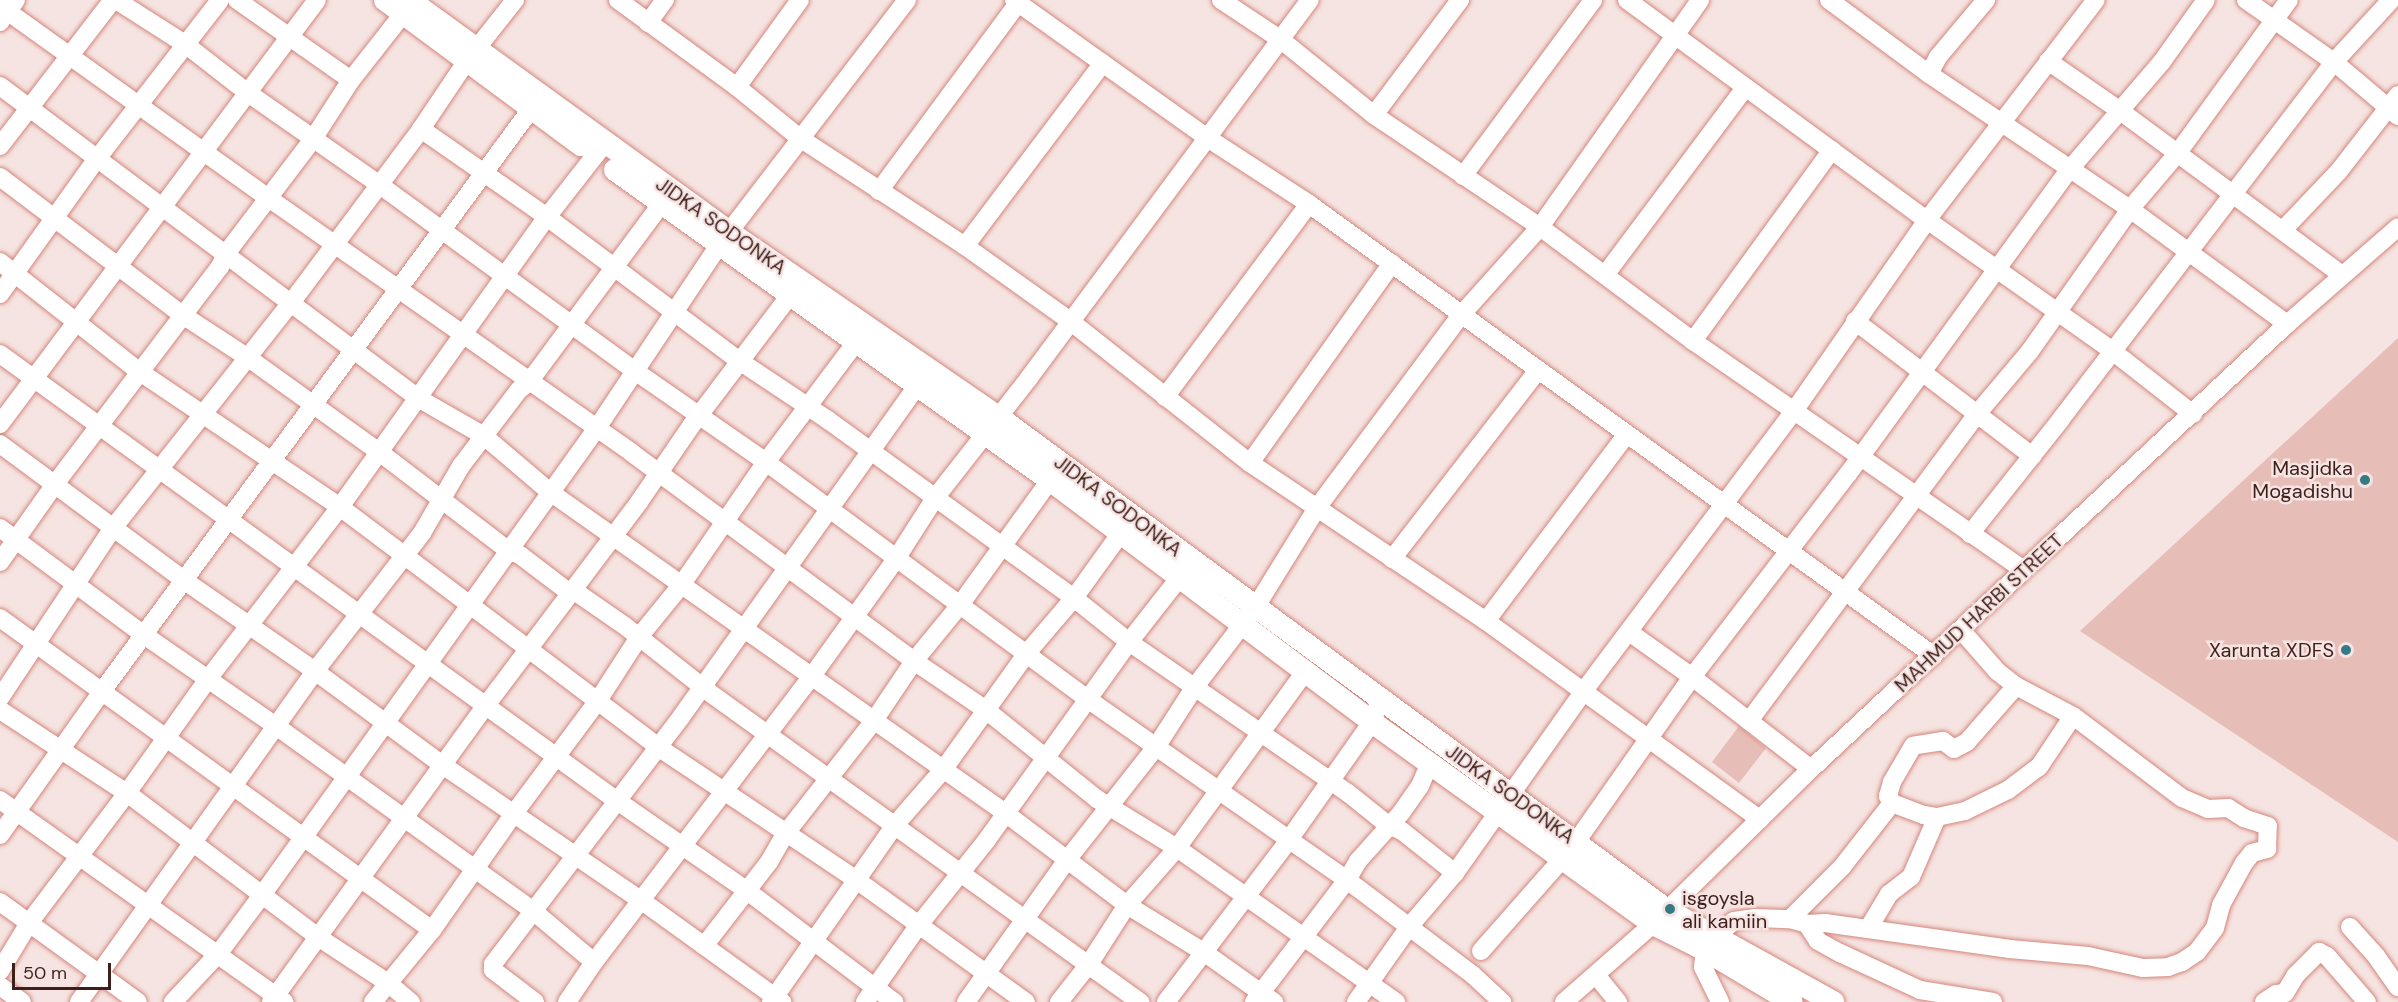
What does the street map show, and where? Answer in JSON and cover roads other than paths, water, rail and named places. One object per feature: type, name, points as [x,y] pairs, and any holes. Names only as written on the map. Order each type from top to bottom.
[{"type":"main road","name":"JIDKA SODONKA","points":[[385,0],[406,7],[724,239],[991,425],[1249,616],[1305,672],[1372,722],[1430,763],[1503,804]]},
{"type":"main road","name":"JIDKA SODONKA","points":[[472,56],[531,109],[599,149],[661,204],[724,239],[790,295],[918,385],[991,425],[1050,480],[1126,525],[1180,577],[1249,616],[1380,700],[1503,804],[1660,917],[1833,1002]]},
{"type":"main road","name":"JIDKA SODONKA","points":[[1710,943],[1792,1002]]},
{"type":"street","points":[[0,146],[114,0],[185,45],[248,93],[572,323],[634,371],[766,462],[830,511],[1027,652],[1089,700],[1347,880],[1473,975],[1502,1002]]},
{"type":"street","points":[[0,294],[96,160],[220,0]]},
{"type":"street","points":[[237,0],[351,80]]},
{"type":"street","points":[[0,424],[33,377],[205,152],[316,0]]},
{"type":"street","points":[[0,698],[113,528],[336,244],[515,0]]},
{"type":"street","points":[[618,0],[737,87],[801,139],[965,246],[1070,321],[1250,463],[1486,621],[1760,819]]},
{"type":"street","points":[[648,24],[665,0]]},
{"type":"street","points":[[737,87],[800,0]]},
{"type":"street","points":[[173,1002],[219,953],[304,837],[597,429],[724,239],[907,0]]},
{"type":"street","points":[[1221,0],[1280,39],[1374,115],[1540,227],[1693,341],[1861,455],[1917,497],[2024,570]]},
{"type":"street","points":[[573,1000],[594,962],[812,676],[896,559],[935,498],[1310,0]]},
{"type":"street","points":[[1374,115],[1460,0]]},
{"type":"street","points":[[1463,176],[1593,0]]},
{"type":"street","points":[[1628,0],[1927,220],[2111,350],[2193,414]]},
{"type":"street","points":[[966,1002],[1067,860],[1156,747],[1194,688],[1249,616],[1317,508],[1461,315],[1540,227],[1700,0]]},
{"type":"street","points":[[1929,74],[1938,57],[1986,0]]},
{"type":"street","points":[[1356,1002],[1409,927],[1455,873],[1583,692],[1794,411],[1927,220],[2096,0]]},
{"type":"street","points":[[1481,951],[1569,850],[1692,677],[1861,455],[2070,169],[2161,63],[2206,0]]},
{"type":"street","points":[[2246,0],[2395,106],[2339,171],[2283,230]]},
{"type":"street","points":[[1749,721],[1977,414],[2030,351],[2130,209],[2177,154],[2289,0]]},
{"type":"street","points":[[1970,534],[2232,193],[2266,154],[2334,62],[2391,0]]},
{"type":"street","points":[[879,191],[1016,1],[1206,137],[1309,204],[1392,263],[1934,656]]},
{"type":"street","points":[[1841,3],[1929,74],[2130,209],[2287,324]]},
{"type":"street","points":[[0,562],[55,484],[220,267],[225,255],[313,139],[351,80],[406,7]]},
{"type":"street","points":[[6,10],[725,521],[914,661],[986,710],[1097,799],[1110,805],[1177,849],[1395,1002]]},
{"type":"street","points":[[2048,61],[2119,110],[2342,275]]},
{"type":"street","points":[[965,246],[1103,63]]},
{"type":"street","points":[[0,86],[96,160],[418,398],[484,436],[550,492],[744,627],[873,722],[1004,812],[1127,905],[1204,952],[1263,999],[1303,937],[1347,880],[1353,868],[1388,825],[1401,813],[1420,786],[1430,763]]},
{"type":"street","points":[[1605,275],[1745,88]]},
{"type":"street","points":[[0,835],[60,747],[185,581],[227,520],[531,109]]},
{"type":"street","points":[[421,129],[547,217],[741,362],[809,407],[1074,598],[1129,642],[1373,810],[1388,825],[1402,831],[1455,873]]},
{"type":"street","points":[[0,971],[29,923],[127,793],[208,679],[340,507],[505,275],[599,149]]},
{"type":"street","points":[[1693,341],[1832,150]]},
{"type":"street","points":[[0,177],[183,316],[247,357],[378,451],[509,551],[520,555],[566,590],[573,590],[639,637],[960,874],[1140,1002]]},
{"type":"street","points":[[79,1002],[315,670],[422,533],[440,500],[484,436],[519,390],[529,382],[661,204]]},
{"type":"street","points":[[1165,397],[1309,204]]},
{"type":"street","name":"MAHMUD HARBI STREET","points":[[1564,1002],[1660,917],[1811,769],[2287,324],[2398,226]]},
{"type":"street","points":[[0,262],[140,372],[340,507],[404,558],[658,747],[858,881],[1026,1002]]},
{"type":"street","points":[[1250,463],[1392,263]]},
{"type":"street","points":[[0,800],[219,953],[277,1000],[318,937],[487,704],[790,295]]},
{"type":"street","points":[[1855,321],[1921,374],[2032,456]]},
{"type":"street","points":[[373,1002],[432,930],[473,869],[597,702],[639,637],[682,584],[766,462],[857,341]]},
{"type":"street","points":[[0,354],[427,664],[487,704],[616,800],[746,890],[814,941],[870,995],[894,1002]]},
{"type":"street","points":[[1392,559],[1538,370]]},
{"type":"street","points":[[535,1002],[494,970],[493,964],[658,747],[830,511],[869,452],[918,385]]},
{"type":"street","points":[[1486,621],[1627,434]]},
{"type":"street","points":[[0,444],[185,581],[315,670],[444,766],[515,812],[574,856],[642,901],[776,1000],[895,825],[943,770],[1027,652],[1074,598],[1126,525]]},
{"type":"street","points":[[704,946],[769,862],[786,833],[873,722],[914,661],[960,605],[1050,480]]},
{"type":"street","points":[[0,528],[144,635],[276,726],[532,910],[594,962]]},
{"type":"street","points":[[870,995],[918,926],[960,874],[1004,812],[1047,758],[1129,642],[1180,577]]},
{"type":"street","points":[[0,618],[103,690],[166,739],[432,930]]},
{"type":"street","points":[[1720,1002],[1704,967],[1710,943],[1734,921],[1756,918],[1825,923],[2010,949],[2088,956],[2143,968],[2173,966],[2197,952],[2215,928],[2221,906],[2244,863],[2252,853],[2267,849],[2268,826],[2244,818],[2228,808],[2208,809],[2182,798],[2073,716],[2016,686],[1997,671],[1961,630]]},
{"type":"street","points":[[1629,632],[1692,677],[1811,769]]},
{"type":"street","points":[[1059,1002],[1089,964],[1127,905],[1177,849],[1305,672]]},
{"type":"street","points":[[2016,686],[1967,742],[1954,750],[1943,741],[1913,746],[1892,783],[1888,796],[1892,803],[1924,815],[1937,817],[1965,810],[2008,790],[2031,775],[2073,716]]},
{"type":"street","points":[[1166,1002],[1288,841],[1372,722],[1380,700]]},
{"type":"street","points":[[0,710],[60,747],[127,793],[318,937],[388,983],[411,1002]]},
{"type":"street","points":[[1799,922],[1892,803]]},
{"type":"street","points":[[1868,929],[1889,894],[1911,877],[1937,817]]},
{"type":"street","points":[[0,902],[138,1002]]},
{"type":"street","points":[[1799,922],[1818,941],[1920,990],[1993,1002]]},
{"type":"street","points":[[2350,927],[2376,956],[2398,987]]},
{"type":"street","points":[[2264,1002],[2276,994],[2285,993],[2296,975],[2319,952],[2327,956],[2367,1002]]},
{"type":"street","points":[[1596,975],[1618,1002]]},
{"type":"street","points":[[0,987],[22,1002]]},
{"type":"place","name":"Masjidka Mogadishu","points":[[2365,480]]},
{"type":"place","name":"Xarunta XDFS","points":[[2346,650]]},
{"type":"place","name":"isgoysla ali kamiin","points":[[1670,909]]}]
